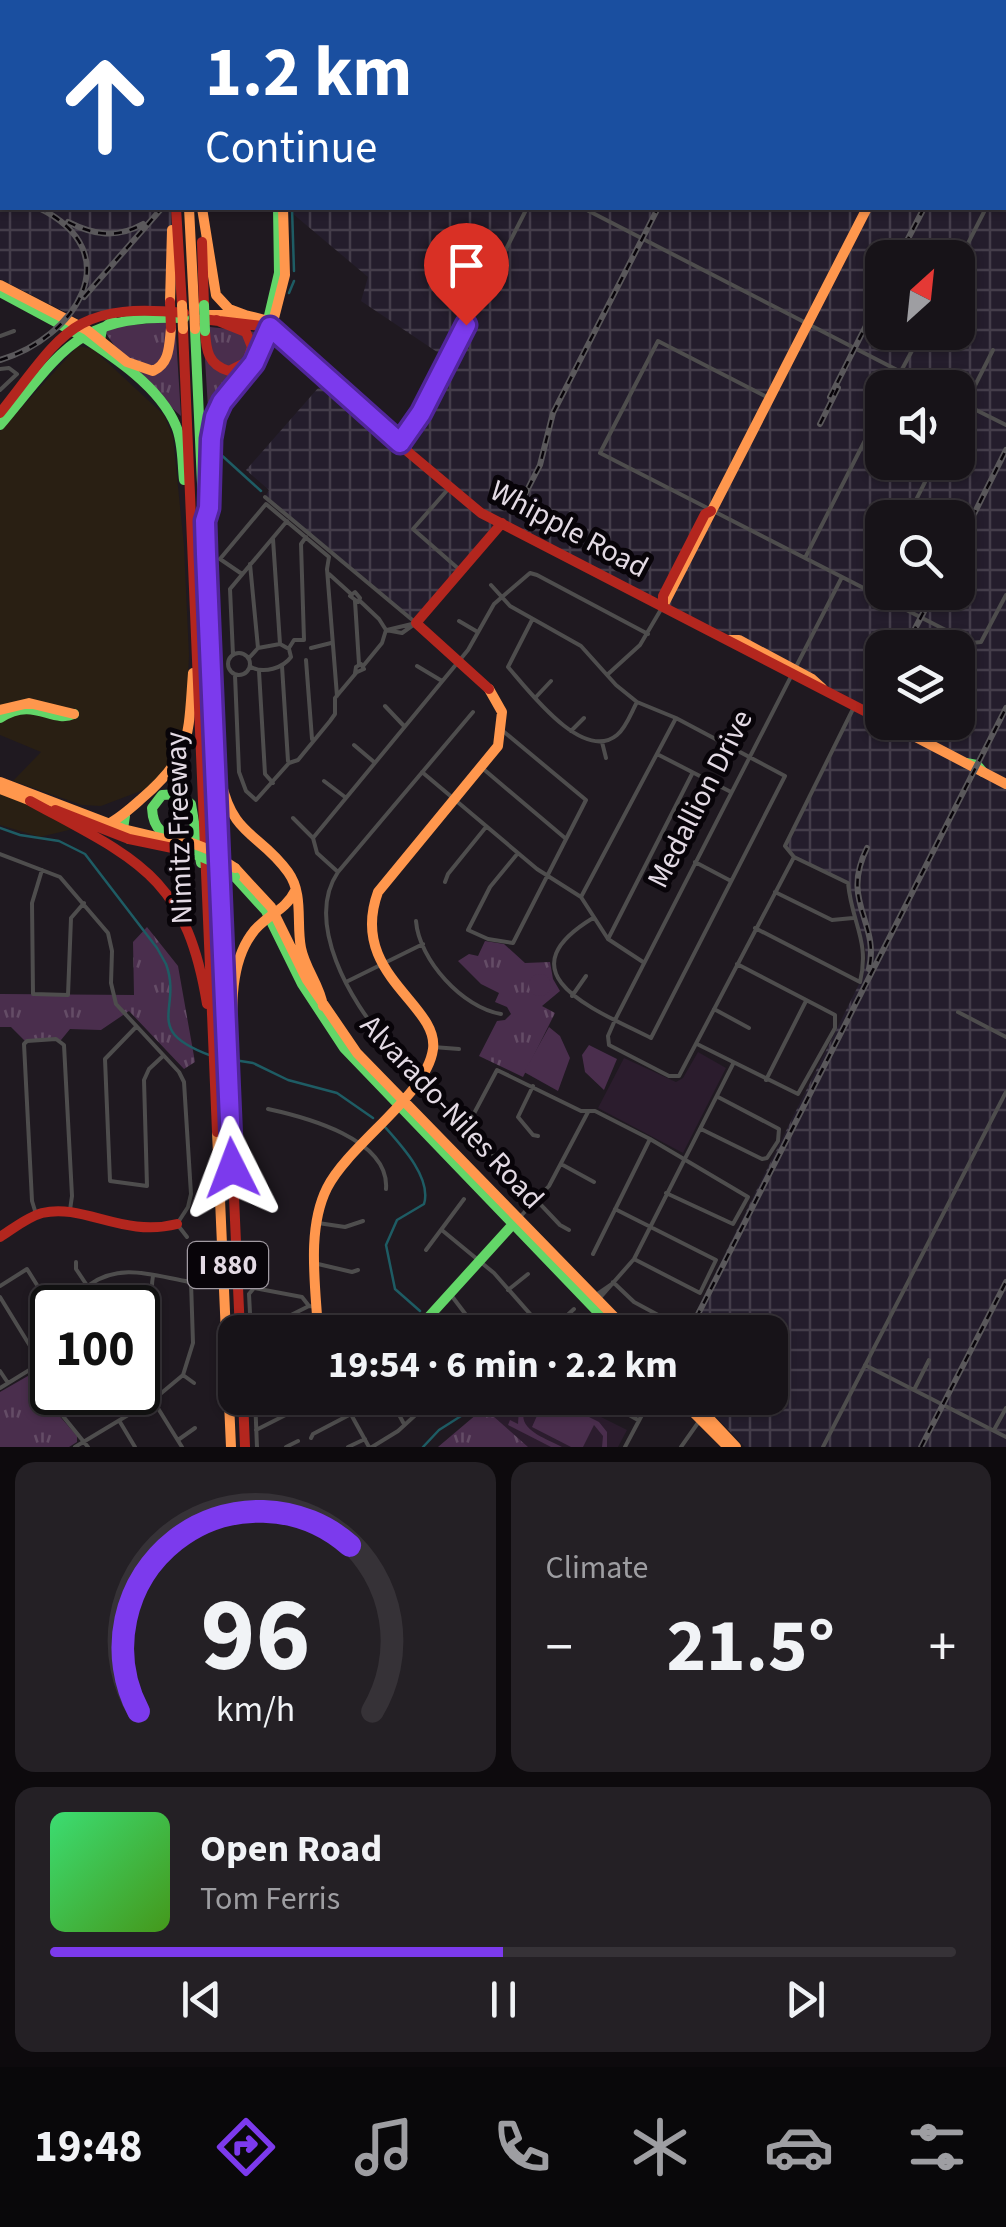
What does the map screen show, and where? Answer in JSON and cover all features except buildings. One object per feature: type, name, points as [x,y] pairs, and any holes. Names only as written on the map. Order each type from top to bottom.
[{"type":"main road","points":[[0,288],[100,341],[132,368],[152,370],[160,366],[189,329],[189,210]]},
{"type":"main road","points":[[187,304],[201,210]]},
{"type":"main road","points":[[201,210],[216,295],[229,309],[244,315]]},
{"type":"main road","points":[[205,521],[215,417],[222,402],[254,363],[285,275],[281,210]]},
{"type":"main road","points":[[662,606],[866,210]]},
{"type":"main road","points":[[175,212],[189,329],[215,365],[229,370],[247,362],[252,348],[246,332],[216,320]]},
{"type":"main road","name":"Whipple Road","points":[[80,330],[119,310],[244,315],[270,323],[472,506],[729,640],[739,640],[865,711]]},
{"type":"main road","points":[[0,413],[50,349],[80,330],[112,321],[158,316],[270,323]]},
{"type":"main road","points":[[100,341],[102,328],[112,321]]},
{"type":"main road","name":"Nimitz Freeway","points":[[189,329],[190,502],[207,886],[225,1084],[239,1315]]},
{"type":"main road","name":"Nimitz Freeway","points":[[189,329],[205,521],[215,744],[220,1046]]},
{"type":"main road","points":[[0,425],[80,330]]},
{"type":"main road","points":[[80,330],[169,413],[178,432],[184,486],[190,502]]},
{"type":"main road","points":[[315,1315],[318,1222],[323,1198],[360,1145],[422,1076],[433,1047],[424,1019],[398,990],[370,932],[370,909],[378,892],[498,746],[503,731],[496,697],[416,623],[502,524]]},
{"type":"main road","points":[[108,824],[125,816],[167,778],[182,756],[189,734],[193,674],[198,661]]},
{"type":"main road","points":[[0,710],[16,702],[30,701],[74,714],[66,718],[32,707],[0,718]]},
{"type":"main road","name":"Whipple Road","points":[[922,740],[1006,784]]},
{"type":"main road","points":[[215,744],[223,794],[234,822],[283,866],[295,883],[302,955],[323,1006]]},
{"type":"main road","name":"Alvarado-Niles Road","points":[[0,786],[30,801],[126,834],[210,850],[273,917],[323,1006],[398,1101]]},
{"type":"main road","name":"Alvarado-Niles Road","points":[[0,786],[126,834]]},
{"type":"main road","points":[[184,845],[152,824],[152,808],[162,795],[178,794],[191,804],[207,886]]},
{"type":"main road","points":[[30,801],[132,857],[173,898],[190,929],[198,955],[225,1084]]},
{"type":"main road","points":[[125,816],[126,834]]},
{"type":"main road","name":"Alvarado-Niles Road","points":[[184,845],[235,873]]},
{"type":"main road","points":[[220,1046],[240,954],[252,932],[288,907],[295,883]]},
{"type":"main road","name":"Alvarado-Niles Road","points":[[273,917],[302,984],[336,1038],[515,1222],[612,1315]]},
{"type":"main road","points":[[336,1038],[365,1061]]},
{"type":"main road","name":"Nimitz Freeway","points":[[225,1084],[234,1447]]},
{"type":"main road","points":[[1,1233],[52,1211],[143,1230],[160,1230],[176,1224]]},
{"type":"main road","points":[[431,1315],[515,1222]]},
{"type":"main road","name":"Alvarado-Niles Road","points":[[515,1222],[596,1315]]},
{"type":"main road","points":[[243,1415],[245,1447]]},
{"type":"main road","points":[[695,1415],[728,1447]]},
{"type":"main road","points":[[706,1415],[736,1447]]},
{"type":"street","points":[[400,443],[439,381],[526,210]]},
{"type":"street","points":[[587,210],[897,370]]},
{"type":"street","points":[[970,240],[985,210]]},
{"type":"street","points":[[0,336],[14,331]]},
{"type":"street","points":[[769,398],[658,341],[600,453],[865,588]]},
{"type":"street","points":[[975,385],[993,350]]},
{"type":"street","points":[[0,369],[9,368],[17,374],[0,390]]},
{"type":"street","points":[[975,409],[1006,426]]},
{"type":"street","points":[[805,558],[865,440]]},
{"type":"street","points":[[450,488],[413,529],[461,572]]},
{"type":"street","points":[[265,497],[416,623],[402,634],[386,630],[379,618],[329,574]]},
{"type":"street","points":[[242,574],[220,559],[262,506],[270,505],[329,557],[335,714],[298,760],[289,763],[256,800],[241,782],[235,675],[229,668],[233,655],[229,592],[287,520]]},
{"type":"street","points":[[306,536],[301,544],[304,640],[311,648]]},
{"type":"street","points":[[272,537],[276,546],[280,644]]},
{"type":"street","points":[[250,564],[258,648]]},
{"type":"street","points":[[313,838],[458,661],[500,598],[530,573],[648,634]]},
{"type":"street","name":"Medallion Drive","points":[[696,1044],[682,1072],[672,1077],[609,1045],[608,1036],[842,577]]},
{"type":"street","points":[[490,585],[500,598],[532,620],[581,646],[637,702],[676,718],[785,776],[651,1038],[572,996],[555,974],[554,960],[567,935],[594,918]]},
{"type":"street","points":[[909,610],[978,644],[1006,595]]},
{"type":"street","points":[[357,601],[361,665]]},
{"type":"street","points":[[607,674],[632,654],[662,606]]},
{"type":"street","points":[[532,620],[508,667],[571,731],[591,743],[602,742],[622,731],[637,702]]},
{"type":"street","points":[[459,621],[476,631]]},
{"type":"street","points":[[337,696],[382,643],[386,630]]},
{"type":"street","points":[[289,649],[294,640],[304,640]]},
{"type":"street","points":[[311,648],[331,643]]},
{"type":"street","points":[[248,658],[258,648],[280,644],[289,649],[291,656],[306,660]]},
{"type":"street","points":[[311,648],[306,660],[312,743]]},
{"type":"street","points":[[233,655],[241,653],[248,658],[250,667],[245,674],[235,675]]},
{"type":"street","points":[[250,667],[259,671],[282,666],[291,656]]},
{"type":"street","points":[[282,666],[289,763]]},
{"type":"street","points":[[418,666],[442,681]]},
{"type":"street","points":[[259,671],[265,774],[273,783]]},
{"type":"street","points":[[535,698],[551,681]]},
{"type":"street","points":[[385,706],[404,726]]},
{"type":"street","points":[[755,928],[860,982],[865,947],[853,918],[848,883],[794,857],[785,846],[854,706]]},
{"type":"street","points":[[386,1040],[366,1020],[328,942],[328,894],[338,872],[473,712]]},
{"type":"street","points":[[571,731],[584,718]]},
{"type":"street","points":[[582,897],[676,718]]},
{"type":"street","points":[[503,731],[586,800],[513,943],[488,939],[468,930],[490,887],[518,853]]},
{"type":"street","points":[[602,742],[606,758]]},
{"type":"street","points":[[354,744],[374,762]]},
{"type":"street","points":[[657,754],[731,792]]},
{"type":"street","points":[[480,767],[566,838]]},
{"type":"street","points":[[422,772],[518,853],[582,897],[608,939],[644,962]]},
{"type":"street","points":[[608,939],[692,774]]},
{"type":"street","points":[[324,781],[345,798]]},
{"type":"street","points":[[293,818],[313,838],[318,853],[338,872]]},
{"type":"street","points":[[445,882],[486,827]]},
{"type":"street","points":[[0,854],[60,877],[84,902],[108,933],[113,998],[179,1072],[186,1094],[191,1194],[188,1207],[176,1224],[187,1236]]},
{"type":"street","points":[[737,964],[835,1016],[835,1028],[802,1091],[793,1094],[696,1044],[755,928],[794,857]]},
{"type":"street","points":[[695,862],[732,882]]},
{"type":"street","points":[[42,870],[32,903],[31,992],[36,995],[68,994],[71,918],[84,902]]},
{"type":"street","points":[[775,892],[832,920],[853,918]]},
{"type":"street","points":[[416,922],[437,969],[462,996],[501,1014]]},
{"type":"street","points":[[348,982],[423,944]]},
{"type":"street","points":[[572,996],[586,976]]},
{"type":"street","points":[[766,1080],[806,1000]]},
{"type":"street","points":[[714,1009],[750,1028]]},
{"type":"street","points":[[958,1012],[1006,1038]]},
{"type":"street","points":[[136,1027],[105,1059],[110,1181],[147,1186],[144,1080],[163,1056]]},
{"type":"street","points":[[36,1215],[32,1201],[26,1042],[56,1039],[64,1045],[72,1196],[69,1215]]},
{"type":"street","points":[[433,1047],[459,1049]]},
{"type":"street","points":[[596,1298],[634,1259],[733,1064]]},
{"type":"street","points":[[569,1230],[469,1129],[497,1070],[588,1112],[595,1111],[748,1197],[732,1224],[666,1193]]},
{"type":"street","points":[[422,1076],[438,1092]]},
{"type":"street","points":[[533,1086],[518,1117],[538,1136]]},
{"type":"street","points":[[822,1447],[1006,1092]]},
{"type":"street","points":[[701,1128],[758,1158],[768,1158],[778,1140],[779,1129],[717,1096]]},
{"type":"street","points":[[268,1108],[340,1131],[378,1163],[387,1181],[386,1189]]},
{"type":"street","points":[[515,1222],[538,1200],[588,1112]]},
{"type":"street","points":[[592,1254],[650,1139]]},
{"type":"street","points":[[561,1164],[594,1182]]},
{"type":"street","points":[[426,1250],[464,1199]]},
{"type":"street","points":[[616,1209],[716,1260],[700,1293],[634,1259]]},
{"type":"street","points":[[318,1222],[345,1227],[363,1222]]},
{"type":"street","points":[[442,1231],[531,1315]]},
{"type":"street","points":[[76,1262],[76,1269],[89,1285],[105,1274],[128,1270],[191,1282],[193,1343],[183,1375],[160,1394]]},
{"type":"street","points":[[318,1264],[358,1270]]},
{"type":"street","points":[[0,1286],[28,1269],[38,1285]]},
{"type":"street","points":[[508,1290],[528,1274]]},
{"type":"street","points":[[152,1285],[153,1276]]},
{"type":"street","points":[[612,1283],[634,1302],[658,1315]]},
{"type":"street","points":[[253,1315],[252,1289],[302,1297],[313,1306],[293,1315]]},
{"type":"street","points":[[451,1295],[466,1315]]},
{"type":"street","points":[[0,1297],[30,1345]]},
{"type":"street","points":[[567,1315],[574,1309]]},
{"type":"street","points":[[914,1390],[929,1360]]},
{"type":"street","points":[[865,1365],[1006,1437]]},
{"type":"street","points":[[0,1388],[30,1369]]},
{"type":"street","points":[[0,1370],[8,1383]]},
{"type":"street","points":[[183,1375],[194,1384]]},
{"type":"street","points":[[994,1431],[1006,1408]]},
{"type":"street","points":[[160,1411],[182,1447]]},
{"type":"street","points":[[62,1415],[86,1444]]},
{"type":"street","points":[[76,1447],[130,1415]]},
{"type":"street","points":[[256,1415],[257,1447]]},
{"type":"street","points":[[256,1430],[286,1415]]},
{"type":"street","points":[[311,1438],[349,1415]]},
{"type":"street","points":[[352,1415],[370,1447],[414,1415]]},
{"type":"street","points":[[399,1415],[404,1424]]},
{"type":"street","points":[[627,1415],[638,1421]]},
{"type":"street","points":[[625,1447],[641,1415]]},
{"type":"street","points":[[681,1447],[700,1420]]},
{"type":"street","points":[[120,1422],[136,1447]]},
{"type":"street","points":[[178,1440],[194,1428]]},
{"type":"street","points":[[348,1447],[365,1439]]},
{"type":"street","points":[[286,1447],[298,1441]]},
{"type":"shaded area","points":[[0,210],[173,210],[170,312],[119,310],[79,325],[77,318],[0,279]]},
{"type":"shaded area","points":[[288,210],[1006,210],[1006,1447],[745,1447],[714,1415],[788,1415],[788,1315],[694,1315],[860,982],[866,960],[853,918],[848,883],[794,857],[785,846],[854,706],[503,524],[416,623],[265,497],[269,490],[246,470],[326,379],[400,442],[417,420],[449,360],[361,301],[368,277]]},
{"type":"shaded area","points":[[78,346],[93,349],[164,415],[173,437],[184,546],[189,655],[182,743],[169,769],[146,789],[101,806],[82,805],[13,781],[41,752],[0,735],[0,431]]},
{"type":"shaded area","points":[[0,791],[73,829],[40,837],[0,825]]},
{"type":"shaded area","points":[[698,1052],[726,1068],[683,1153],[598,1108],[624,1058],[676,1082],[683,1078]]},
{"type":"shaded area","points":[[478,1415],[597,1415],[627,1430],[618,1447],[438,1447]]},
{"type":"green space","points":[[175,321],[181,416],[133,373],[105,332],[114,327]]},
{"type":"green space","points":[[210,327],[264,333],[252,360],[222,398],[209,424],[205,359]]},
{"type":"green space","points":[[147,927],[178,966],[195,1062],[184,1069],[129,1011],[101,1030],[70,1029],[61,1040],[26,1042],[11,1027],[0,1027],[0,994],[134,995],[133,942]]},
{"type":"green space","points":[[485,941],[504,944],[525,963],[550,962],[560,991],[542,1006],[555,1013],[523,1077],[479,1056],[497,1021],[511,1014],[507,1007],[495,1002],[499,993],[481,984],[458,961],[469,954],[478,956]]},
{"type":"green space","points":[[540,974],[548,977],[548,993],[540,996],[532,993],[529,985],[532,977]]},
{"type":"green space","points":[[549,1027],[560,1036],[570,1058],[558,1091],[524,1072]]},
{"type":"green space","points":[[589,1045],[617,1059],[604,1090],[585,1072],[582,1055]]},
{"type":"green space","points":[[30,1375],[30,1415],[59,1415],[77,1436],[77,1442],[69,1447],[0,1447],[0,1392]]},
{"type":"green space","points":[[476,1415],[492,1415],[528,1447],[438,1447]]},
{"type":"green space","points":[[519,1415],[524,1415],[532,1431],[562,1447],[551,1447],[508,1425],[510,1420],[518,1424]]},
{"type":"green space","points":[[537,1415],[585,1415],[599,1422],[607,1432],[607,1447],[602,1447],[603,1436],[594,1425],[583,1447],[571,1447],[532,1427]]},
{"type":"waterway","points":[[292,210],[294,271]]},
{"type":"waterway","points":[[289,293],[294,281]]},
{"type":"waterway","points":[[219,424],[218,452],[261,491]]},
{"type":"waterway","points":[[215,531],[216,468]]},
{"type":"waterway","points":[[0,828],[59,841],[85,854],[166,964],[170,1028],[190,1046],[212,1056]]},
{"type":"waterway","points":[[234,1060],[337,1093],[373,1118]]},
{"type":"waterway","points":[[384,1126],[413,1162],[424,1184],[424,1204],[397,1220],[386,1245],[395,1289],[420,1311]]},
{"type":"waterway","points":[[423,1447],[439,1430],[463,1415]]},
{"type":"railway","points":[[0,360],[51,333],[70,314],[82,293],[87,270],[82,248],[67,227],[42,210]]},
{"type":"railway","points":[[84,297],[160,210]]},
{"type":"railway","points":[[521,502],[540,465],[553,413],[657,210]]},
{"type":"railway","points":[[907,240],[923,210]]},
{"type":"railway","points":[[68,222],[105,233],[124,232],[143,224]]},
{"type":"railway","points":[[830,397],[865,328]]},
{"type":"railway","points":[[820,424],[838,388]]},
{"type":"railway","points":[[975,512],[1006,450]]},
{"type":"railway","points":[[914,630],[925,610]]},
{"type":"railway","points":[[698,1315],[1006,708]]},
{"type":"railway","points":[[867,848],[857,883],[870,938],[869,969]]},
{"type":"railway","points":[[921,1447],[1006,1282]]},
{"type":"traffic: fast","points":[[268,320],[279,273],[278,210]]},
{"type":"traffic: fast","points":[[0,292],[80,335]]},
{"type":"traffic: fast","points":[[204,305],[205,331]]},
{"type":"traffic: fast","points":[[0,425],[58,357],[96,330],[148,318],[184,318]]},
{"type":"traffic: fast","points":[[100,341],[102,329],[113,321]]},
{"type":"traffic: fast","points":[[195,329],[215,770]]},
{"type":"traffic: fast","points":[[80,335],[135,374],[159,398],[180,439],[184,480]]},
{"type":"traffic: fast","points":[[0,718],[23,709],[58,716],[74,714]]},
{"type":"traffic: fast","points":[[966,763],[977,765],[983,772]]},
{"type":"traffic: fast","points":[[184,840],[165,833],[154,822],[152,808],[162,795],[179,794],[191,804],[201,863]]},
{"type":"traffic: fast","points":[[125,816],[123,829],[129,839]]},
{"type":"traffic: fast","points":[[187,851],[235,877]]},
{"type":"traffic: fast","points":[[235,877],[266,911],[302,984],[344,1048],[601,1315]]},
{"type":"traffic: fast","points":[[430,1315],[514,1223]]},
{"type":"traffic: slow","points":[[189,210],[194,306]]},
{"type":"traffic: slow","points":[[202,210],[216,295],[229,309],[245,315]]},
{"type":"traffic: slow","points":[[273,322],[285,275],[283,210]]},
{"type":"traffic: slow","points":[[663,606],[866,210]]},
{"type":"traffic: slow","points":[[170,302],[172,230]]},
{"type":"traffic: slow","points":[[0,285],[87,330]]},
{"type":"traffic: slow","points":[[182,305],[183,329]]},
{"type":"traffic: slow","points":[[194,306],[195,329]]},
{"type":"traffic: slow","points":[[206,315],[245,315],[273,322],[398,436],[399,442]]},
{"type":"traffic: slow","points":[[209,504],[215,417],[222,402],[254,363],[270,327]]},
{"type":"traffic: slow","points":[[87,330],[127,362],[153,371],[166,359],[171,328]]},
{"type":"traffic: slow","points":[[729,640],[739,640],[822,688]]},
{"type":"traffic: slow","points":[[108,824],[157,785],[178,757],[188,730],[193,673]]},
{"type":"traffic: slow","points":[[317,1315],[314,1240],[327,1188],[352,1154],[417,1084],[433,1049],[423,1017],[396,984],[375,945],[372,920],[378,892],[498,746],[502,712],[489,689]]},
{"type":"traffic: slow","points":[[0,710],[29,703],[74,714]]},
{"type":"traffic: slow","points":[[922,740],[1006,784]]},
{"type":"traffic: slow","points":[[221,781],[240,824],[278,859],[293,881],[301,948],[323,1006]]},
{"type":"traffic: slow","points":[[0,782],[123,829],[178,842]]},
{"type":"traffic: slow","points":[[0,789],[34,802]]},
{"type":"traffic: slow","points":[[184,840],[218,857]]},
{"type":"traffic: slow","points":[[218,857],[235,868]]},
{"type":"traffic: slow","points":[[235,868],[271,907],[307,980],[357,1053],[612,1315]]},
{"type":"traffic: slow","points":[[233,1066],[234,981],[243,949],[256,929],[286,904],[295,891]]},
{"type":"traffic: slow","points":[[217,1132],[231,1447]]},
{"type":"traffic: slow","points":[[696,1415],[728,1447]]},
{"type":"traffic: slow","points":[[706,1415],[736,1447]]},
{"type":"traffic: jam","points":[[176,210],[182,305]]},
{"type":"traffic: jam","points":[[202,242],[204,305]]},
{"type":"traffic: jam","points":[[170,302],[171,328]]},
{"type":"traffic: jam","points":[[0,413],[40,362],[74,328],[93,318],[117,313],[184,313]]},
{"type":"traffic: jam","points":[[202,319],[270,327],[481,513],[865,711]]},
{"type":"traffic: jam","points":[[205,331],[207,350],[217,365],[229,371],[247,362],[252,347],[246,332],[216,320]]},
{"type":"traffic: jam","points":[[183,329],[217,1132]]},
{"type":"traffic: jam","points":[[663,605],[663,596],[705,514],[711,511]]},
{"type":"traffic: jam","points":[[489,689],[416,623],[502,523]]},
{"type":"traffic: jam","points":[[215,770],[239,1315]]},
{"type":"traffic: jam","points":[[30,801],[127,857],[170,898],[198,961],[207,1004]]},
{"type":"traffic: jam","points":[[55,810],[129,839],[187,851]]},
{"type":"traffic: jam","points":[[0,1237],[36,1215],[58,1211],[139,1227],[177,1224]]},
{"type":"traffic: jam","points":[[244,1415],[245,1447]]},
{"type":"route","points":[[232,1168],[205,521],[214,422],[222,402],[254,363],[270,327],[400,443],[421,413],[466,325]]}]
